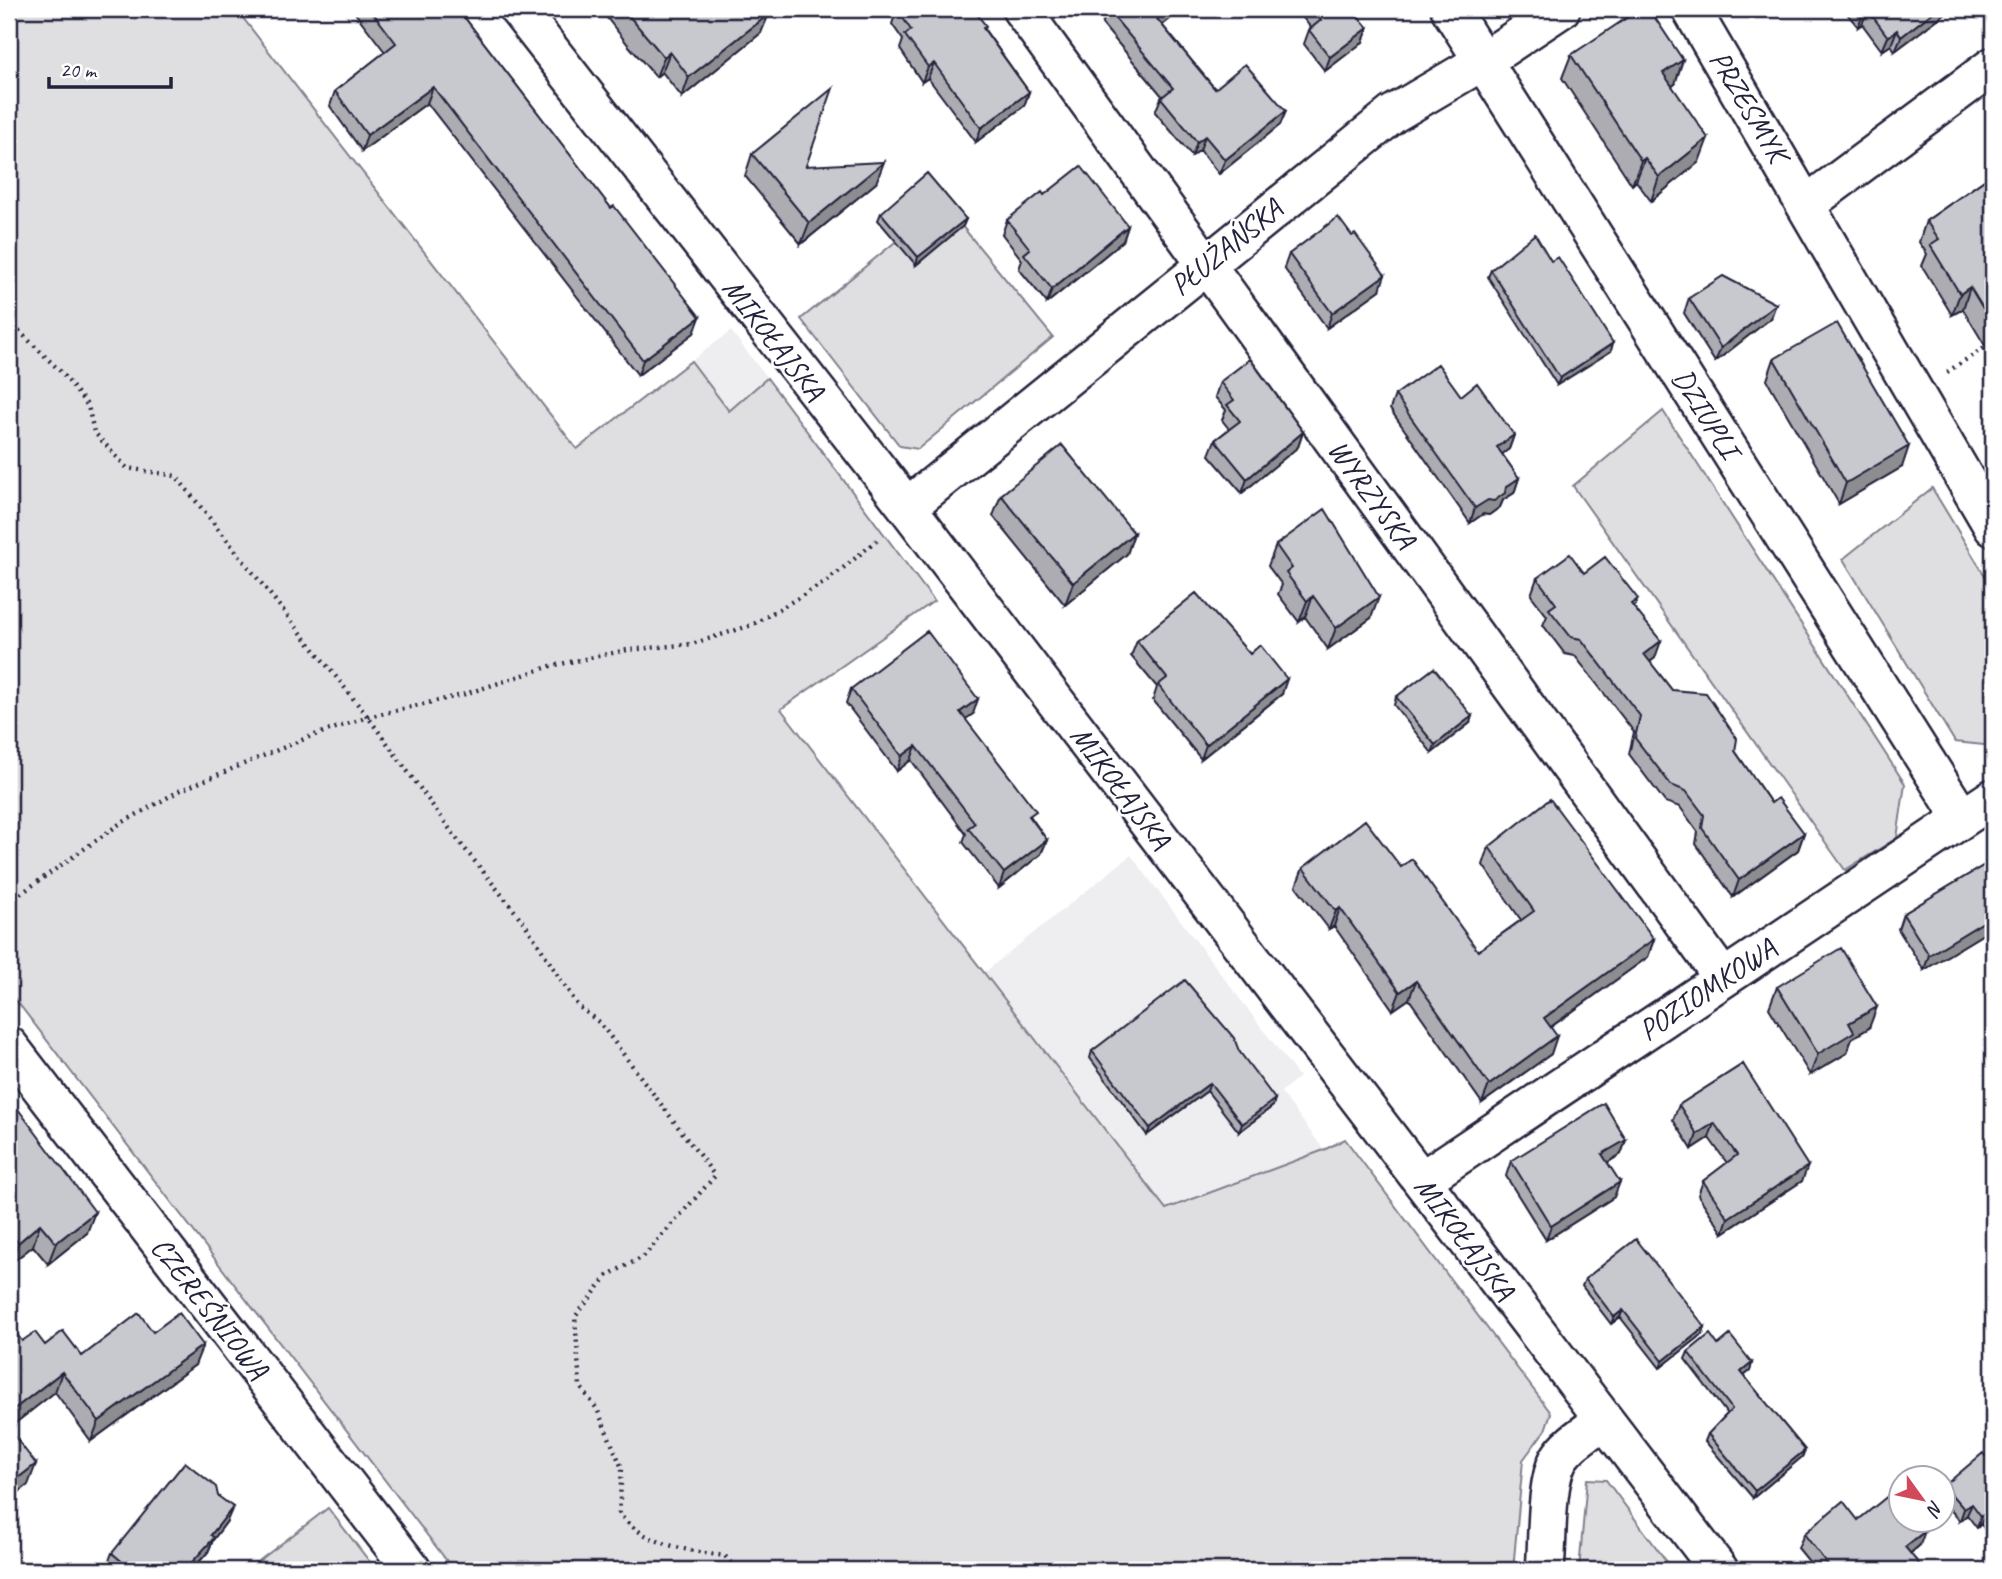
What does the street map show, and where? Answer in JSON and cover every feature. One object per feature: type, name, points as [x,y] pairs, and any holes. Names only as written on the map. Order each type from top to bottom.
[{"type":"street","name":"MIKOŁAJSKA","points":[[518,9],[907,507],[1719,1570]]},
{"type":"street","name":"WYRZYSKA","points":[[1021,9],[1723,978]]},
{"type":"street","name":"DZIUPLI","points":[[1450,9],[1962,818]]},
{"type":"street","name":"PŁUŻAŃSKA","points":[[907,507],[1205,263],[1393,114],[1483,61],[1561,9]]},
{"type":"street","name":"PRZESMYK","points":[[1691,9],[1993,527]]},
{"type":"street","points":[[1807,204],[1993,66]]},
{"type":"street","name":"POZIOMKOWA","points":[[1422,1180],[1993,798]]},
{"type":"street","name":"CZEREŚNIOWA","points":[[9,1046],[412,1570]]},
{"type":"street","points":[[1545,1570],[1552,1480],[1558,1460],[1573,1443],[1604,1420]]},
{"type":"path","points":[[9,321],[60,371],[81,397],[88,406],[94,432],[127,468],[176,476],[368,717],[457,839],[525,924],[578,1006],[600,1023],[715,1176],[643,1256],[608,1275],[575,1317],[580,1386],[597,1409],[622,1468],[619,1513],[629,1527],[686,1551],[725,1556],[737,1570]]},
{"type":"path","points":[[1942,374],[1993,342]]},
{"type":"path","points":[[9,902],[118,825],[181,790],[309,737],[368,717],[462,695],[551,666],[627,650],[692,644],[752,625],[827,581],[889,530],[907,507]]},
{"type":"shaded area","points":[[9,9],[236,9],[577,449],[691,361],[729,411],[767,378],[934,601],[781,709],[1166,1209],[1324,1150],[1345,1139],[1551,1413],[1545,1430],[1523,1460],[1513,1570],[454,1570],[9,991]]},
{"type":"shaded area","points":[[943,203],[1053,337],[918,449],[900,446],[801,319]]},
{"type":"shaded area","points":[[731,331],[767,378],[729,411],[691,361]]},
{"type":"shaded area","points":[[1663,411],[1905,784],[1897,838],[1845,870],[1573,486]]},
{"type":"shaded area","points":[[1932,488],[1993,589],[1993,743],[1984,745],[1955,742],[1843,559]]},
{"type":"shaded area","points":[[1131,855],[1299,1077],[1281,1092],[1324,1150],[1166,1209],[985,972]]},
{"type":"shaded area","points":[[1587,1479],[1606,1480],[1673,1570],[1579,1570]]},
{"type":"shaded area","points":[[328,1508],[376,1570],[247,1570]]},
{"type":"building","points":[[370,9],[458,9],[611,208],[614,206],[700,317],[643,360],[433,87],[367,135],[335,91],[396,43]]},
{"type":"building","points":[[623,9],[765,9],[769,14],[689,77],[670,52],[664,57]]},
{"type":"building","points":[[897,9],[973,9],[986,26],[983,28],[1029,92],[981,128],[934,63],[928,67],[905,35],[911,30]]},
{"type":"building","points":[[1109,9],[1170,9],[1157,19],[1215,89],[1245,64],[1286,111],[1225,160],[1205,136],[1197,142],[1161,98],[1173,88]]},
{"type":"building","points":[[1312,9],[1352,9],[1368,28],[1330,57],[1309,30],[1321,20]]},
{"type":"building","points":[[1640,9],[1649,9],[1683,60],[1663,73],[1708,138],[1659,177],[1645,158],[1641,161],[1571,55]]},
{"type":"building","points":[[1860,9],[1937,9],[1901,37],[1897,30],[1888,37],[1868,10],[1863,13]]},
{"type":"building","points":[[833,88],[806,166],[884,162],[809,223],[752,154]]},
{"type":"building","points":[[1081,166],[1128,226],[1052,289],[1024,254],[1030,249],[1007,220]]},
{"type":"building","points":[[927,173],[966,219],[918,257],[881,213]]},
{"type":"building","points":[[1993,174],[1993,325],[1970,287],[1960,294],[1930,245],[1939,239],[1926,221]]},
{"type":"building","points":[[1338,217],[1352,236],[1355,234],[1385,275],[1332,313],[1289,254]]},
{"type":"building","points":[[1535,234],[1551,261],[1558,257],[1613,343],[1560,378],[1491,270]]},
{"type":"building","points":[[1723,276],[1776,304],[1721,348],[1689,298]]},
{"type":"building","points":[[1837,323],[1909,446],[1846,483],[1774,359]]},
{"type":"building","points":[[1250,359],[1303,432],[1247,479],[1215,440],[1240,421],[1227,405],[1234,400],[1220,382]]},
{"type":"building","points":[[1438,364],[1461,396],[1477,383],[1514,435],[1497,447],[1519,478],[1506,487],[1505,493],[1494,501],[1488,500],[1475,508],[1395,395]]},
{"type":"building","points":[[1062,445],[1134,533],[1073,583],[1001,495]]},
{"type":"building","points":[[1325,509],[1379,597],[1336,628],[1313,596],[1307,601],[1286,573],[1292,568],[1276,545]]},
{"type":"building","points":[[1570,554],[1584,573],[1605,557],[1638,599],[1631,604],[1661,641],[1644,654],[1672,690],[1706,693],[1737,739],[1735,751],[1771,803],[1778,798],[1804,833],[1739,880],[1702,828],[1704,815],[1686,791],[1671,785],[1635,738],[1640,716],[1581,639],[1571,637],[1549,609],[1556,604],[1537,578]]},
{"type":"building","points":[[1196,593],[1250,654],[1260,645],[1287,679],[1206,745],[1158,685],[1167,678],[1137,641]]},
{"type":"building","points":[[927,631],[978,699],[960,712],[1036,811],[1029,816],[1047,840],[1004,873],[968,828],[975,823],[916,746],[902,756],[851,689]]},
{"type":"building","points":[[1434,668],[1472,716],[1435,745],[1396,697]]},
{"type":"building","points":[[1550,799],[1654,939],[1544,1018],[1557,1036],[1489,1085],[1416,981],[1400,992],[1340,908],[1336,911],[1303,868],[1365,820],[1401,867],[1412,859],[1478,951],[1534,911],[1489,847]]},
{"type":"building","points":[[1993,860],[1993,916],[1929,955],[1903,914]]},
{"type":"building","points":[[1841,948],[1877,1007],[1849,1023],[1854,1032],[1818,1054],[1777,987]]},
{"type":"building","points":[[1185,980],[1234,1038],[1239,1051],[1275,1099],[1242,1124],[1210,1083],[1150,1128],[1092,1051]]},
{"type":"building","points":[[1743,1064],[1808,1166],[1728,1218],[1703,1181],[1737,1155],[1714,1123],[1697,1134],[1679,1105]]},
{"type":"building","points":[[9,1097],[95,1212],[56,1243],[40,1224],[18,1243],[9,1232]]},
{"type":"building","points":[[1604,1103],[1626,1140],[1602,1154],[1620,1182],[1551,1226],[1511,1161]]},
{"type":"building","points":[[1636,1239],[1705,1327],[1663,1361],[1623,1310],[1614,1317],[1585,1279]]},
{"type":"building","points":[[139,1313],[153,1332],[179,1313],[203,1345],[99,1421],[62,1372],[9,1413],[9,1337],[15,1332],[22,1341],[35,1332],[45,1345],[63,1331],[82,1356]]},
{"type":"building","points":[[1710,1334],[1718,1345],[1730,1335],[1752,1363],[1741,1372],[1805,1450],[1755,1491],[1708,1434],[1732,1409],[1688,1352]]},
{"type":"building","points":[[9,1429],[36,1464],[9,1485]]},
{"type":"building","points":[[1983,1453],[1993,1466],[1993,1524],[1986,1513],[1981,1516],[1972,1504],[1964,1509],[1956,1500],[1956,1476]]},
{"type":"building","points":[[185,1462],[216,1487],[218,1496],[233,1507],[211,1535],[214,1538],[185,1570],[132,1570],[112,1553]]},
{"type":"building","points":[[1886,1497],[1886,1534],[1921,1534],[1905,1547],[1924,1570],[1832,1570],[1804,1534],[1843,1501],[1858,1520]]}]
